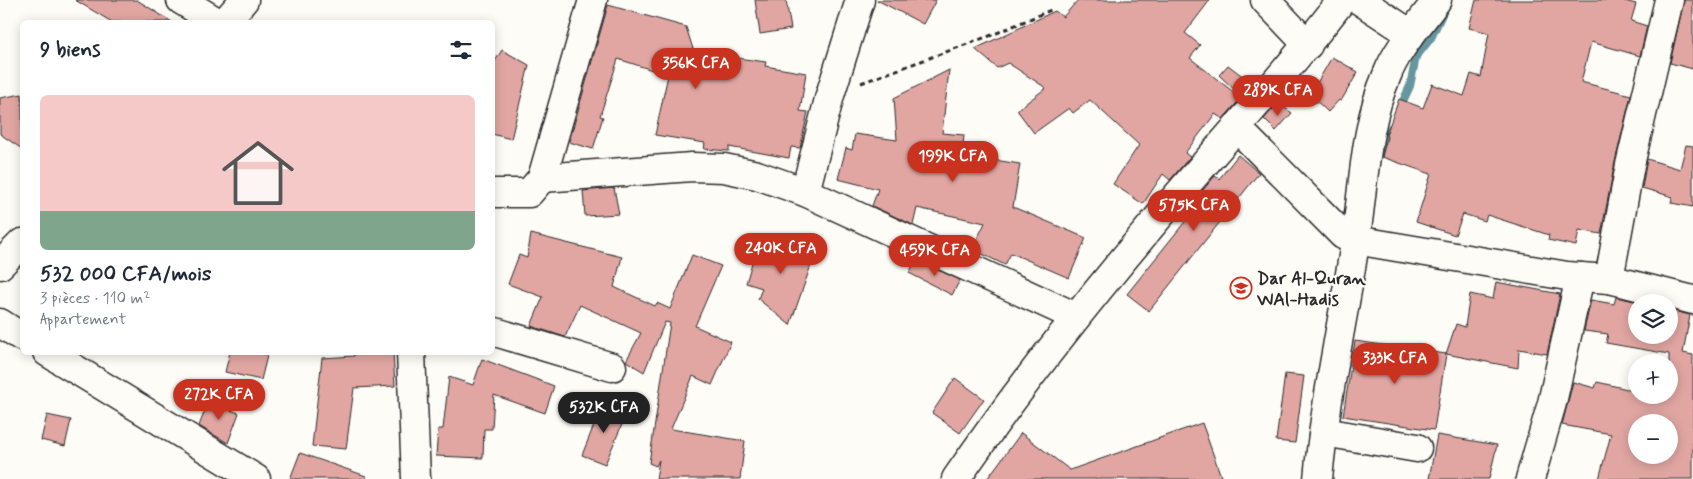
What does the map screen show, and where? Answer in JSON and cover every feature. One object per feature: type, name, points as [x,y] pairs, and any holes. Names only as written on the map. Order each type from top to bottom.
[{"type":"street","points":[[180,0],[214,20]]},
{"type":"street","points":[[227,20],[244,0]]},
{"type":"street","points":[[495,193],[529,193],[542,178],[593,0]]},
{"type":"street","points":[[805,192],[830,95],[860,0]]},
{"type":"street","points":[[1265,0],[1308,45]]},
{"type":"street","points":[[956,479],[1036,367],[1076,317],[1236,127],[1308,45],[1342,0]]},
{"type":"street","points":[[1359,0],[1411,34]]},
{"type":"street","points":[[1318,479],[1356,240],[1366,155],[1375,109],[1387,74],[1411,34],[1437,0]]},
{"type":"street","points":[[1609,279],[1630,165],[1669,0]]},
{"type":"street","points":[[1236,127],[1343,235],[1356,240],[1580,277],[1609,279],[1693,300]]},
{"type":"street","points":[[542,178],[692,167],[724,168],[757,175],[805,192],[1076,317]]},
{"type":"street","points":[[0,265],[20,245]]},
{"type":"street","points":[[1530,479],[1552,403],[1580,277]]},
{"type":"street","points":[[0,323],[20,336]]},
{"type":"street","points":[[495,332],[612,367]]},
{"type":"street","points":[[52,355],[256,479]]},
{"type":"street","points":[[410,355],[416,479]]},
{"type":"street","points":[[1324,432],[1417,448]]},
{"type":"path","points":[[892,72],[992,35],[1051,10]]},
{"type":"building","points":[[75,0],[137,0],[169,20],[109,20]]},
{"type":"building","points":[[755,0],[786,0],[791,29],[760,34]]},
{"type":"building","points":[[877,0],[936,0],[923,24]]},
{"type":"building","points":[[1078,0],[1210,0],[1185,33],[1200,45],[1190,58],[1241,98],[1223,119],[1215,114],[1185,153],[1190,157],[1170,180],[1163,174],[1143,204],[1113,184],[1139,145],[1090,100],[1073,113],[1069,108],[1034,133],[1017,110],[1046,88],[1008,63],[997,68],[975,49],[1055,11],[1063,17]]},
{"type":"building","points":[[1476,0],[1621,0],[1636,4],[1631,21],[1647,26],[1640,56],[1591,42],[1581,82],[1631,95],[1615,162],[1601,234],[1579,230],[1576,246],[1548,240],[1549,235],[1487,215],[1485,221],[1463,214],[1455,235],[1416,222],[1431,174],[1382,157],[1386,135],[1399,99],[1423,108],[1432,84],[1464,96],[1471,74],[1481,77],[1489,33],[1469,28]]},
{"type":"building","points":[[1684,0],[1693,0],[1693,69],[1670,63]]},
{"type":"building","points":[[608,5],[686,27],[694,52],[766,62],[765,66],[806,73],[800,111],[808,112],[800,148],[791,147],[789,158],[729,147],[729,151],[704,149],[705,143],[655,135],[668,75],[618,59],[600,116],[603,117],[593,149],[569,142]]},
{"type":"building","points":[[502,50],[529,65],[511,139],[495,135],[495,61]]},
{"type":"building","points":[[1332,57],[1358,72],[1341,101],[1339,100],[1328,112],[1310,95]]},
{"type":"building","points":[[1228,65],[1253,84],[1242,97],[1219,75]]},
{"type":"building","points":[[949,70],[942,133],[964,135],[962,155],[1020,164],[1013,207],[1086,238],[1069,278],[1011,253],[1005,265],[972,249],[985,223],[917,208],[913,225],[872,206],[878,189],[838,179],[846,148],[852,150],[855,134],[897,140],[894,98]]},
{"type":"building","points":[[20,94],[20,148],[0,134],[0,98]]},
{"type":"building","points":[[1278,103],[1292,113],[1276,131],[1264,119]]},
{"type":"building","points":[[1686,145],[1693,146],[1693,207],[1671,203],[1673,197],[1642,188],[1647,159],[1680,169]]},
{"type":"building","points":[[1238,155],[1259,173],[1149,311],[1127,294],[1200,203],[1195,199],[1215,176],[1219,179]]},
{"type":"building","points":[[614,188],[619,214],[585,216],[583,191]]},
{"type":"building","points":[[531,234],[622,257],[614,287],[655,306],[657,303],[670,309],[692,255],[721,266],[695,326],[731,342],[712,385],[693,376],[671,429],[745,441],[740,479],[656,479],[659,460],[656,466],[649,463],[670,323],[665,322],[644,372],[626,361],[641,333],[580,305],[565,337],[531,326],[543,297],[508,284],[519,255],[527,258]]},
{"type":"building","points":[[759,239],[778,244],[779,239],[816,251],[790,325],[758,299],[762,288],[746,283]]},
{"type":"building","points":[[916,260],[960,280],[952,295],[909,273]]},
{"type":"building","points":[[1496,282],[1560,294],[1547,354],[1519,349],[1518,368],[1446,354],[1456,324],[1465,327],[1470,294],[1493,299]]},
{"type":"building","points":[[1616,297],[1628,300],[1628,344],[1678,344],[1678,312],[1690,315],[1683,353],[1693,355],[1693,479],[1599,479],[1611,434],[1562,425],[1573,382],[1595,388],[1597,382],[1628,389],[1628,404],[1678,404],[1678,354],[1606,343],[1608,334],[1584,331],[1591,300],[1614,304]]},
{"type":"building","points":[[1355,341],[1446,354],[1434,430],[1343,416]]},
{"type":"building","points":[[229,355],[267,355],[261,380],[225,372]]},
{"type":"building","points":[[393,355],[395,386],[354,388],[346,449],[312,446],[322,358]]},
{"type":"building","points":[[482,359],[554,386],[545,413],[494,395],[492,429],[484,429],[483,458],[436,456],[438,429],[443,429],[449,377],[473,385]]},
{"type":"building","points":[[1285,374],[1304,376],[1295,443],[1276,441]]},
{"type":"building","points":[[955,378],[984,399],[960,433],[932,413]]},
{"type":"building","points":[[208,402],[239,413],[228,443],[199,426]]},
{"type":"building","points":[[603,403],[627,413],[605,464],[582,455]]},
{"type":"building","points":[[47,415],[71,420],[65,446],[41,440]]},
{"type":"building","points":[[1202,423],[1222,479],[987,479],[1021,433],[1070,470]]},
{"type":"building","points":[[1437,435],[1497,445],[1489,479],[1429,479]]},
{"type":"building","points":[[300,453],[366,476],[366,479],[290,479]]},
{"type":"waterway","points":[[1399,110],[1410,86],[1416,57],[1431,38],[1444,10]]},
{"type":"waterway","points":[[1377,158],[1391,128]]},
{"type":"place","name":"Dar Al-Quran WAl-Hadis","points":[[1241,288]]}]
